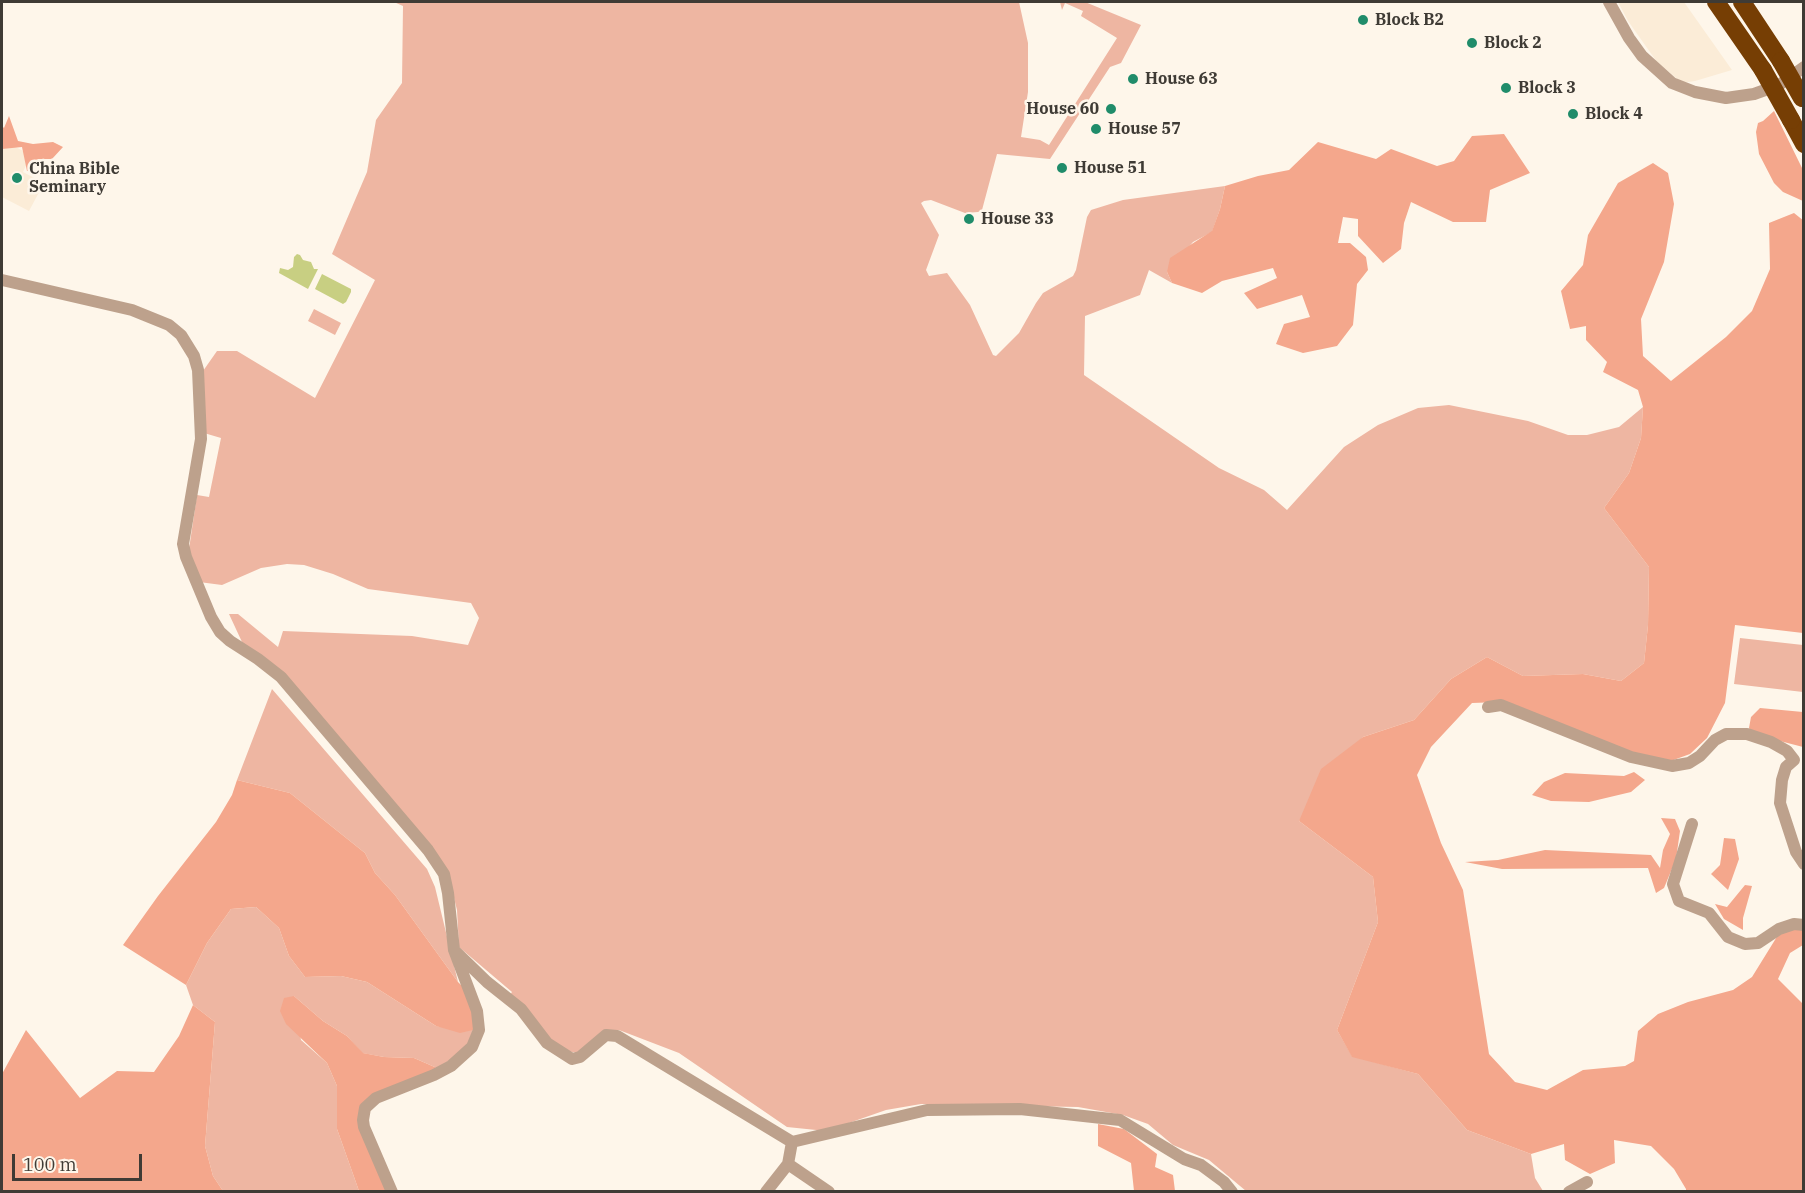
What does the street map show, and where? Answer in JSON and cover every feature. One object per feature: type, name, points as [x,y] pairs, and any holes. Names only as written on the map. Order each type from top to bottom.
[{"type":"highway","points":[[1716,2],[1763,70],[1803,144]]},
{"type":"highway","points":[[1742,2],[1803,99]]},
{"type":"street","points":[[1610,2],[1642,57],[1665,78],[1685,89],[1716,97],[1746,96],[1779,85],[1803,67]]},
{"type":"street","points":[[2,280],[132,310],[169,325],[181,335],[194,356],[198,370],[201,439],[201,451],[183,544],[186,557],[211,617],[220,632],[230,641],[281,677],[432,856],[444,874],[454,950],[478,1016],[479,1030],[475,1043],[451,1066],[376,1098],[367,1105],[364,1112],[364,1127],[392,1191]]},
{"type":"street","points":[[1488,707],[1501,705],[1631,757],[1672,766],[1689,763],[1715,740],[1726,734],[1747,734],[1771,742],[1787,751],[1794,760],[1786,767],[1782,780],[1780,804],[1796,852],[1803,864]]},
{"type":"street","points":[[1692,824],[1673,884],[1679,901],[1708,913],[1728,937],[1745,944],[1758,943],[1779,929],[1794,924],[1803,925]]},
{"type":"street","points":[[454,950],[487,982],[521,1009],[547,1043],[572,1059],[580,1057],[606,1035],[617,1036],[792,1142],[927,1110],[1020,1108],[1120,1120],[1184,1159],[1202,1165],[1233,1191]]},
{"type":"street","points":[[766,1191],[788,1164],[792,1142]]},
{"type":"street","points":[[788,1164],[829,1191]]},
{"type":"street","points":[[1569,1191],[1587,1182]]},
{"type":"shaded area","points":[[394,2],[1019,2],[1028,43],[1028,92],[1021,137],[1040,140],[1049,145],[1117,38],[1081,16],[1083,11],[1065,3],[1062,10],[1060,2],[1085,2],[1141,25],[1121,63],[1110,67],[1050,159],[997,154],[982,210],[978,212],[965,213],[931,200],[921,203],[939,235],[926,270],[929,276],[947,273],[970,305],[993,355],[996,356],[1019,333],[1043,293],[1073,276],[1087,217],[1091,210],[1123,200],[1225,186],[1212,232],[1193,242],[1167,272],[1172,283],[1149,270],[1140,295],[1085,316],[1084,375],[1219,468],[1264,490],[1287,510],[1344,447],[1378,425],[1418,408],[1449,405],[1528,421],[1568,435],[1587,435],[1619,427],[1643,407],[1641,438],[1629,473],[1604,508],[1649,567],[1648,625],[1644,663],[1621,681],[1583,674],[1523,676],[1487,657],[1451,679],[1414,720],[1363,737],[1299,821],[1373,877],[1378,922],[1337,1030],[1352,1056],[1418,1074],[1467,1130],[1531,1154],[1535,1178],[1543,1191],[1246,1191],[1209,1160],[1173,1145],[1148,1124],[1123,1115],[1078,1107],[921,1104],[886,1110],[826,1131],[787,1127],[679,1053],[619,1030],[603,1031],[580,1053],[565,1051],[505,1002],[512,992],[459,947],[457,910],[449,878],[431,849],[242,642],[229,614],[238,614],[278,647],[283,631],[412,636],[468,645],[479,618],[471,603],[368,589],[304,565],[287,564],[261,568],[222,585],[199,582],[189,549],[197,495],[209,497],[221,438],[204,433],[203,371],[217,351],[237,351],[315,398],[375,280],[332,254],[367,172],[376,120],[402,83],[403,6]]},
{"type":"shaded area","points":[[1618,2],[1684,2],[1732,70],[1682,83],[1657,62],[1628,21]]},
{"type":"shaded area","points":[[1774,111],[1803,170],[1803,201],[1783,192],[1774,183],[1759,154],[1756,132],[1758,123]]},
{"type":"shaded area","points":[[9,116],[18,141],[33,144],[53,142],[63,147],[52,159],[38,159],[27,171],[22,147],[2,149],[2,126],[4,128]]},
{"type":"shaded area","points":[[1504,134],[1530,173],[1490,190],[1486,222],[1453,222],[1411,202],[1404,223],[1401,249],[1383,263],[1358,236],[1358,219],[1343,217],[1338,243],[1350,243],[1366,257],[1368,270],[1357,284],[1353,325],[1337,346],[1303,353],[1276,344],[1284,324],[1310,317],[1302,295],[1257,309],[1244,293],[1277,278],[1273,268],[1222,281],[1202,293],[1172,283],[1167,272],[1170,258],[1212,231],[1225,186],[1289,170],[1318,142],[1376,159],[1391,149],[1437,166],[1454,161],[1472,136]]},
{"type":"shaded area","name":"China Bible Seminary","points":[[2,140],[31,155],[23,172],[44,183],[29,211],[2,197]]},
{"type":"shaded area","points":[[1653,163],[1668,173],[1674,204],[1664,262],[1641,319],[1643,356],[1671,381],[1726,337],[1752,311],[1770,269],[1769,223],[1794,213],[1804,221],[1803,633],[1735,625],[1725,703],[1707,738],[1690,754],[1668,762],[1621,754],[1500,702],[1472,703],[1431,747],[1417,775],[1441,843],[1463,890],[1489,1054],[1515,1082],[1547,1090],[1583,1070],[1625,1066],[1634,1061],[1638,1031],[1658,1014],[1688,1002],[1733,990],[1752,977],[1778,935],[1803,926],[1803,945],[1790,953],[1778,979],[1803,1004],[1803,1191],[1686,1191],[1674,1169],[1651,1146],[1614,1140],[1615,1163],[1590,1174],[1565,1160],[1564,1144],[1531,1154],[1467,1130],[1418,1074],[1352,1057],[1337,1030],[1378,922],[1373,877],[1299,821],[1321,769],[1363,737],[1414,720],[1451,679],[1487,657],[1523,676],[1583,674],[1621,681],[1644,663],[1648,625],[1649,567],[1604,508],[1629,473],[1641,438],[1643,407],[1638,390],[1603,372],[1607,362],[1586,340],[1586,326],[1570,329],[1561,291],[1583,265],[1588,235],[1618,183]]},
{"type":"shaded area","points":[[297,254],[303,260],[311,262],[314,269],[318,269],[308,289],[279,273],[280,268],[288,270],[293,267],[294,257]]},
{"type":"shaded area","points":[[322,274],[351,289],[346,302],[343,304],[315,289]]},
{"type":"shaded area","points":[[314,309],[341,323],[335,335],[308,321]]},
{"type":"shaded area","points":[[1740,638],[1803,645],[1803,692],[1734,684]]},
{"type":"shaded area","points":[[272,689],[427,869],[435,887],[458,982],[395,895],[375,873],[365,853],[290,793],[237,780]]},
{"type":"shaded area","points":[[1760,708],[1803,712],[1803,747],[1753,734],[1749,728],[1751,717]]},
{"type":"shaded area","points":[[1634,772],[1645,780],[1631,792],[1589,802],[1551,801],[1532,795],[1544,782],[1565,773],[1624,776]]},
{"type":"shaded area","points":[[237,780],[290,793],[365,853],[375,873],[395,895],[458,982],[477,1001],[473,1030],[460,1033],[436,1026],[367,982],[341,976],[305,977],[289,956],[279,928],[256,907],[231,909],[207,943],[186,985],[123,945],[216,822],[232,795]]},
{"type":"shaded area","points":[[1661,818],[1675,819],[1680,831],[1676,859],[1664,888],[1656,893],[1648,868],[1502,869],[1465,862],[1498,860],[1545,850],[1651,855],[1660,868],[1663,850],[1670,834]]},
{"type":"shaded area","points":[[1724,838],[1735,839],[1739,859],[1728,890],[1711,874],[1720,865]]},
{"type":"shaded area","points":[[1745,885],[1752,886],[1743,918],[1743,930],[1724,919],[1715,904],[1727,907]]},
{"type":"shaded area","points":[[256,907],[279,928],[289,956],[305,977],[341,976],[367,982],[436,1026],[473,1030],[465,1051],[437,1068],[414,1058],[384,1057],[362,1053],[347,1036],[323,1021],[294,996],[301,1040],[327,1063],[337,1086],[337,1129],[359,1191],[223,1191],[213,1176],[205,1146],[215,1022],[193,1005],[186,985],[207,943],[231,909]]},
{"type":"shaded area","points":[[294,996],[323,1021],[347,1036],[363,1053],[384,1057],[414,1058],[437,1068],[371,1096],[361,1125],[388,1191],[359,1191],[337,1129],[337,1086],[327,1063],[286,1024],[280,1011],[284,998]]},
{"type":"shaded area","points":[[193,1005],[215,1022],[205,1146],[213,1176],[223,1191],[2,1191],[2,1074],[26,1030],[80,1098],[117,1071],[154,1072],[179,1036]]},
{"type":"shaded area","points":[[1098,1124],[1124,1129],[1157,1154],[1155,1167],[1173,1175],[1175,1191],[1134,1191],[1131,1163],[1098,1146]]},
{"type":"place","name":"Block B2","points":[[1363,20]]},
{"type":"place","name":"Block 2","points":[[1472,43]]},
{"type":"place","name":"House 63","points":[[1133,79]]},
{"type":"place","name":"Block 3","points":[[1506,88]]},
{"type":"place","name":"House 60","points":[[1111,109]]},
{"type":"place","name":"Block 4","points":[[1573,114]]},
{"type":"place","name":"House 57","points":[[1096,129]]},
{"type":"place","name":"House 51","points":[[1062,168]]},
{"type":"place","name":"China Bible Seminary","points":[[17,178]]},
{"type":"place","name":"House 33","points":[[969,219]]}]
